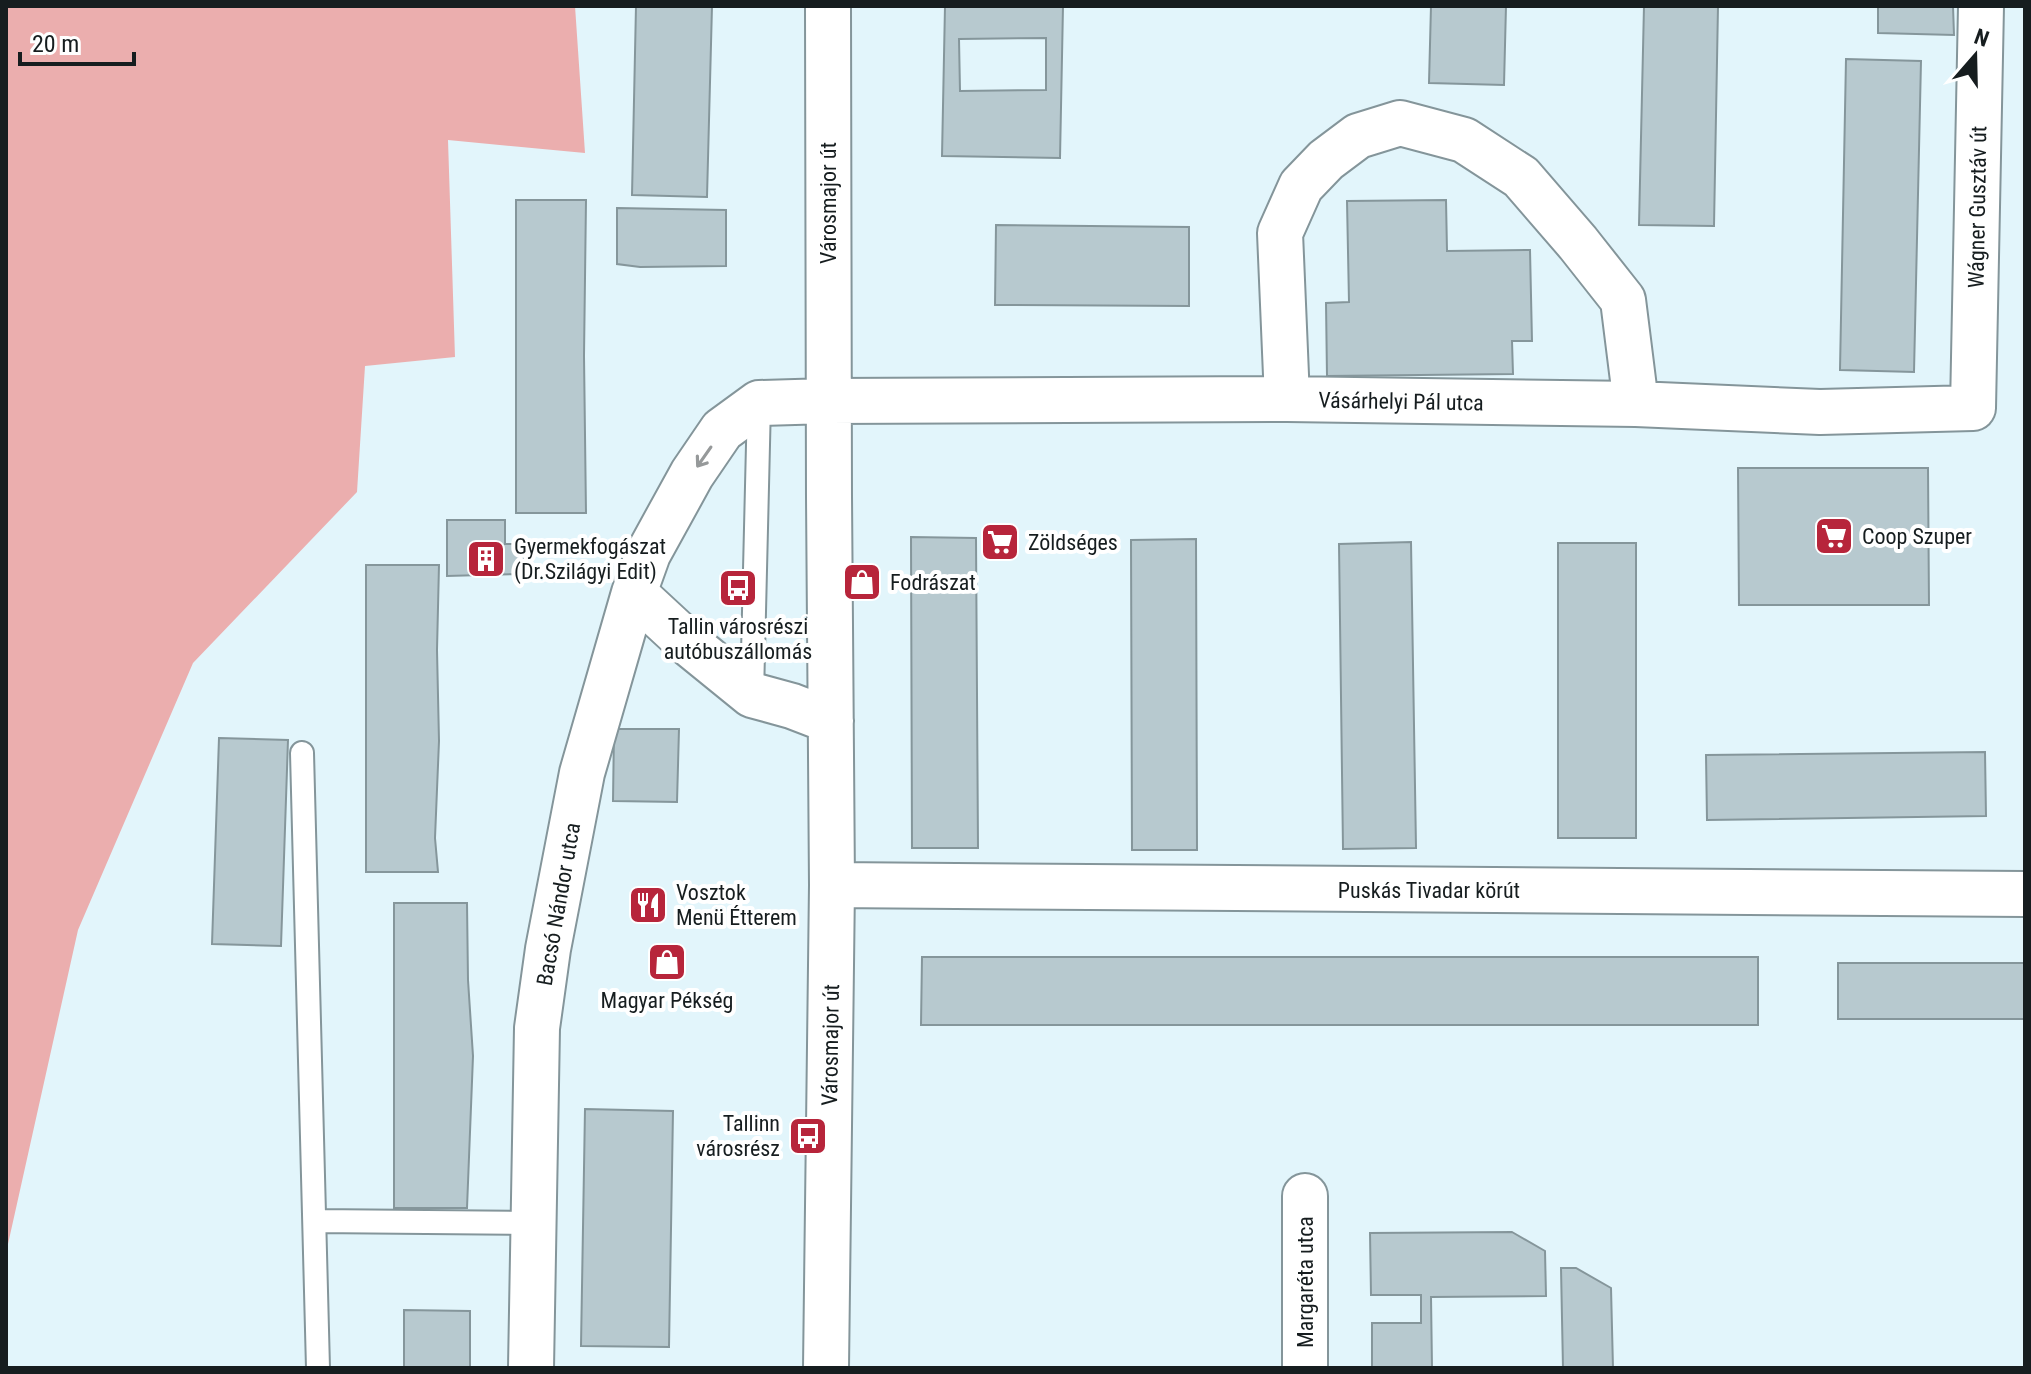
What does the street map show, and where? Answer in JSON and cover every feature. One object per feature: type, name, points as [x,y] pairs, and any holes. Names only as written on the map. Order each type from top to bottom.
[{"type":"street","name":"Városmajor út","points":[[826,1368],[832,885],[828,6]]},
{"type":"street","name":"Wágner Gusztáv út","points":[[1973,408],[1981,6]]},
{"type":"street","points":[[1287,399],[1280,233],[1301,186],[1326,160],[1358,136],[1400,123],[1464,140],[1521,177],[1578,243],[1623,300],[1636,404]]},
{"type":"street","name":"Vásárhelyi Pál utca","points":[[828,401],[1287,399],[1636,404],[1820,412],[1973,408]]},
{"type":"street","points":[[828,401],[759,403],[722,430],[692,474],[648,554],[634,593],[688,643],[752,695],[831,721]]},
{"type":"street","name":"Bacsó Nándor utca","points":[[531,1368],[537,1028],[548,949],[582,773],[634,593]]},
{"type":"street","name":"Puskás Tivadar körút","points":[[832,885],[2025,894]]},
{"type":"street","name":"Margaréta utca","points":[[1305,1196],[1305,1368]]},
{"type":"lane","points":[[752,695],[759,403]]},
{"type":"lane","points":[[302,753],[318,1368]]},
{"type":"lane","points":[[315,1221],[533,1223]]},
{"type":"shaded area","points":[[6,6],[575,6],[585,153],[448,140],[455,357],[365,366],[357,492],[193,663],[78,930],[6,1253]]},
{"type":"building","points":[[636,6],[712,6],[707,197],[632,195]]},
{"type":"building","points":[[945,6],[1063,6],[1060,158],[942,156]],"holes":[[[1046,38],[1046,90],[960,91],[959,39]]]},
{"type":"building","points":[[1431,6],[1506,6],[1504,85],[1429,83]]},
{"type":"building","points":[[1644,6],[1718,6],[1714,226],[1639,225]]},
{"type":"building","points":[[1878,6],[1953,6],[1954,35],[1878,33]]},
{"type":"building","points":[[1846,59],[1921,61],[1914,372],[1840,370]]},
{"type":"building","points":[[516,200],[586,200],[586,513],[516,513]]},
{"type":"building","points":[[1446,200],[1447,251],[1530,250],[1532,341],[1512,341],[1513,374],[1327,376],[1326,303],[1349,302],[1347,201]]},
{"type":"building","points":[[617,208],[726,210],[726,266],[640,267],[617,264]]},
{"type":"building","points":[[996,225],[1189,227],[1189,306],[995,305]]},
{"type":"building","name":"Coop Szuper","points":[[1738,468],[1928,468],[1929,605],[1739,605]]},
{"type":"building","name":"Gyermekfogászat (Dr.Szilágyi Edit)","points":[[447,520],[505,520],[505,544],[525,544],[525,576],[447,576]]},
{"type":"building","points":[[911,537],[976,538],[978,848],[912,848]]},
{"type":"building","points":[[1196,539],[1197,850],[1132,850],[1131,540]]},
{"type":"building","points":[[1411,542],[1416,848],[1343,849],[1339,544]]},
{"type":"building","points":[[1558,543],[1636,543],[1636,838],[1558,838]]},
{"type":"building","points":[[366,565],[439,565],[439,741],[435,838],[438,872],[366,872]]},
{"type":"building","points":[[614,729],[679,729],[677,802],[613,801]]},
{"type":"building","points":[[219,738],[288,740],[281,946],[212,944]]},
{"type":"building","points":[[1985,752],[1986,816],[1707,820],[1706,755]]},
{"type":"building","points":[[394,903],[467,903],[473,1056],[467,1208],[394,1208]]},
{"type":"building","points":[[922,957],[1758,957],[1758,1025],[921,1025]]},
{"type":"building","points":[[1838,963],[2025,963],[2025,1019],[1838,1019]]},
{"type":"building","points":[[585,1109],[673,1111],[669,1347],[581,1346]]},
{"type":"building","points":[[1512,1232],[1545,1251],[1546,1296],[1431,1297],[1432,1368],[1372,1368],[1372,1323],[1421,1323],[1421,1295],[1371,1295],[1370,1233]]},
{"type":"building","points":[[1561,1268],[1576,1268],[1611,1288],[1613,1368],[1563,1368]]},
{"type":"building","points":[[404,1310],[470,1311],[470,1368],[404,1368]]},
{"type":"place","name":"Coop Szuper","points":[[1834,536]]},
{"type":"place","name":"Zöldséges","points":[[1000,542]]},
{"type":"place","name":"Gyermekfogászat (Dr.Szilágyi Edit)","points":[[486,559]]},
{"type":"place","name":"Fodrászat","points":[[862,582]]},
{"type":"place","name":"Tallin városrészi autóbuszállomás","points":[[738,588]]},
{"type":"place","name":"Vosztok Menü Étterem","points":[[648,905]]},
{"type":"place","name":"Magyar Pékség","points":[[667,962]]},
{"type":"place","name":"Tallinn városrész","points":[[808,1136]]}]
